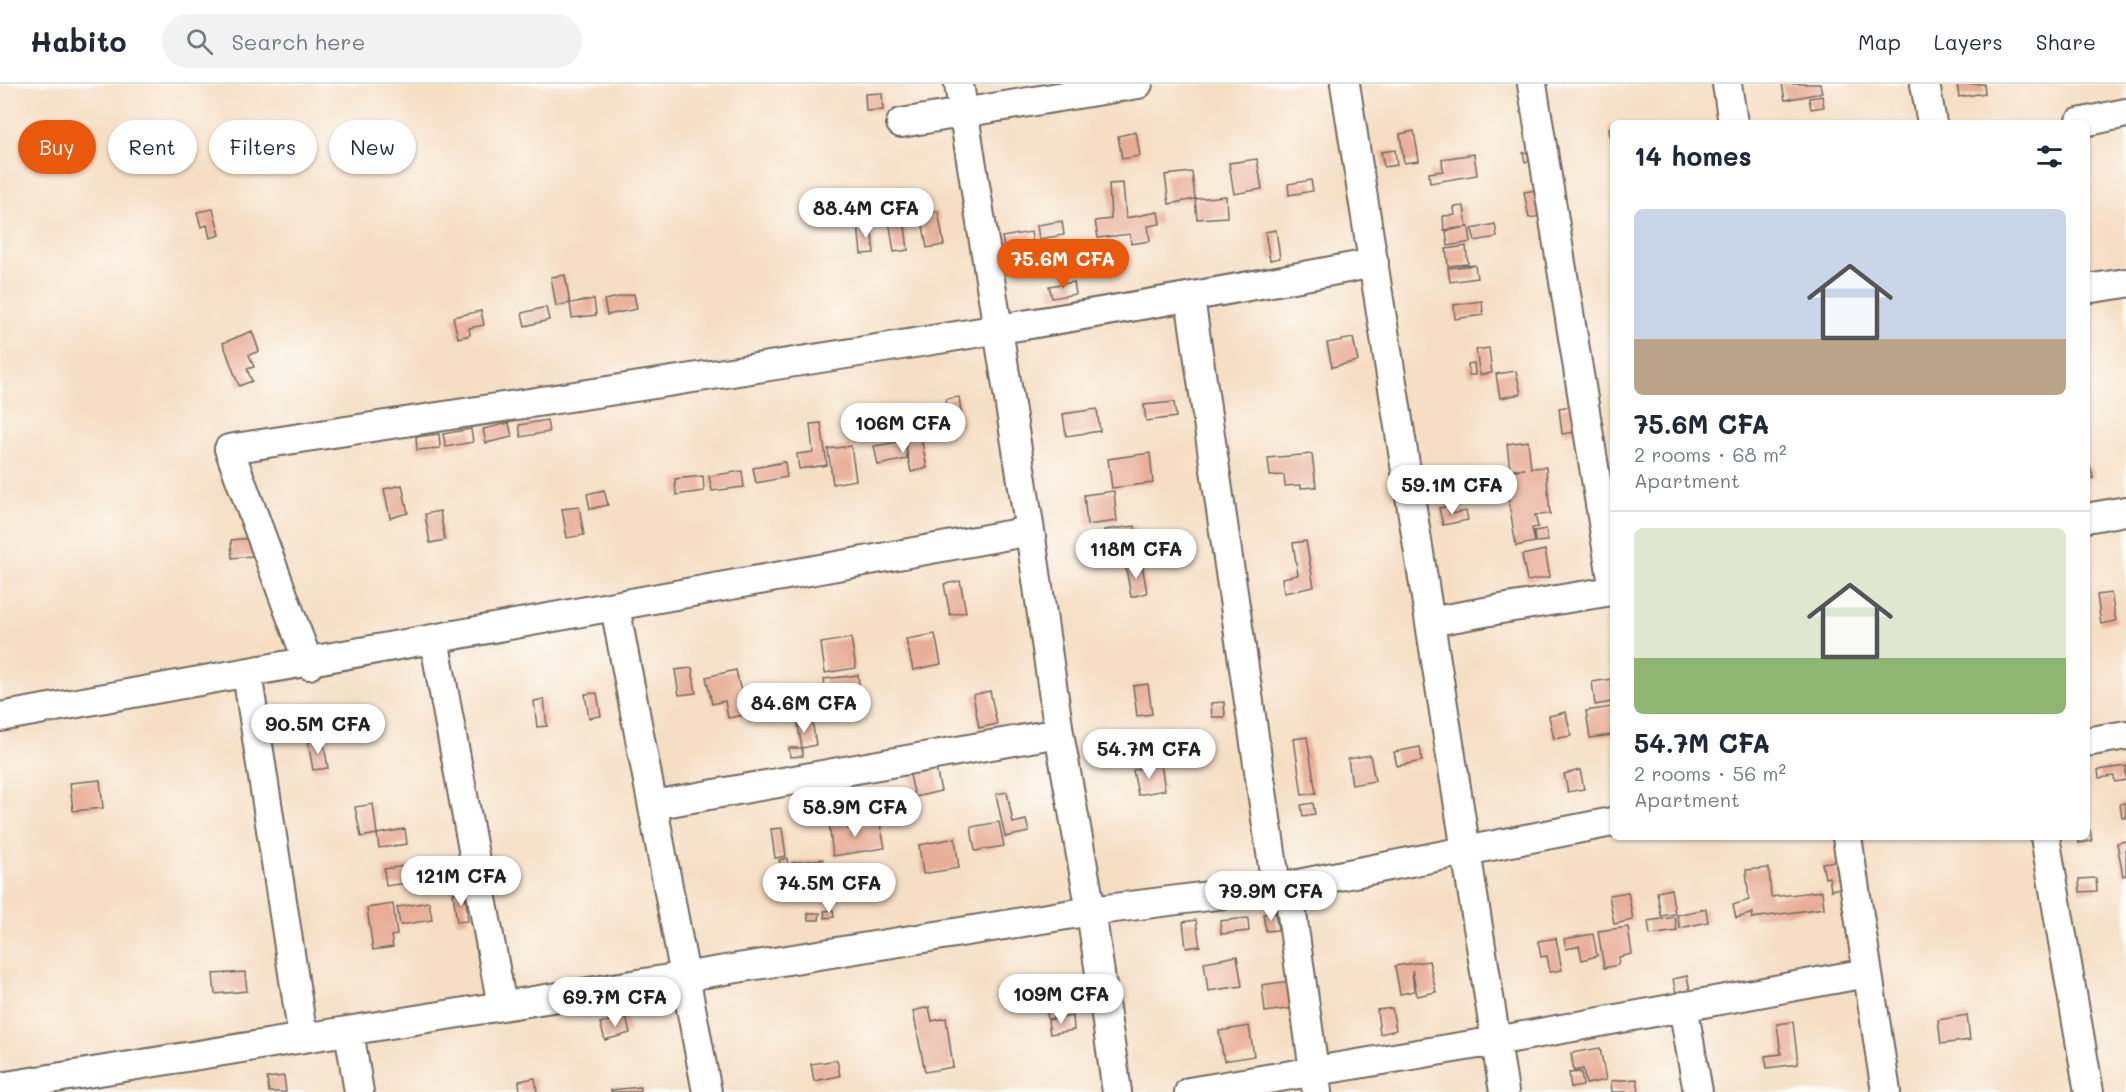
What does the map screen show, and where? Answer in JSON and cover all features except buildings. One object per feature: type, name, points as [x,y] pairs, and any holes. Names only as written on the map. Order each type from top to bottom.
[{"type":"street","points":[[959,84],[1030,531],[1059,733],[1091,911],[1116,1092]]},
{"type":"street","points":[[901,123],[1138,84]]},
{"type":"street","points":[[1345,84],[1504,1092]]},
{"type":"street","points":[[1532,84],[1610,566]]},
{"type":"street","points":[[1727,84],[1733,120]]},
{"type":"street","points":[[1925,84],[1931,120]]},
{"type":"street","points":[[2090,121],[2126,113]]},
{"type":"street","points":[[308,664],[229,449],[999,330],[1190,298],[1374,263]]},
{"type":"street","points":[[2090,288],[2126,283]]},
{"type":"street","points":[[1190,298],[1282,887],[1316,1081]]},
{"type":"street","points":[[2090,517],[2126,511]]},
{"type":"street","points":[[0,717],[308,664],[1030,531]]},
{"type":"street","points":[[1430,622],[1610,591]]},
{"type":"street","points":[[615,607],[707,1092]]},
{"type":"street","points":[[434,639],[502,1006]]},
{"type":"street","points":[[247,673],[303,1038]]},
{"type":"street","points":[[653,805],[1059,733]]},
{"type":"street","points":[[2090,741],[2126,735]]},
{"type":"street","points":[[0,1088],[1091,911],[1282,887],[1610,822]]},
{"type":"street","points":[[1847,840],[1886,1092]]},
{"type":"street","points":[[2046,840],[2089,1092]]},
{"type":"street","points":[[1190,1092],[1316,1081],[1496,1041],[1867,973]]},
{"type":"street","points":[[1683,1006],[1698,1092]]},
{"type":"street","points":[[349,1031],[359,1092]]}]
